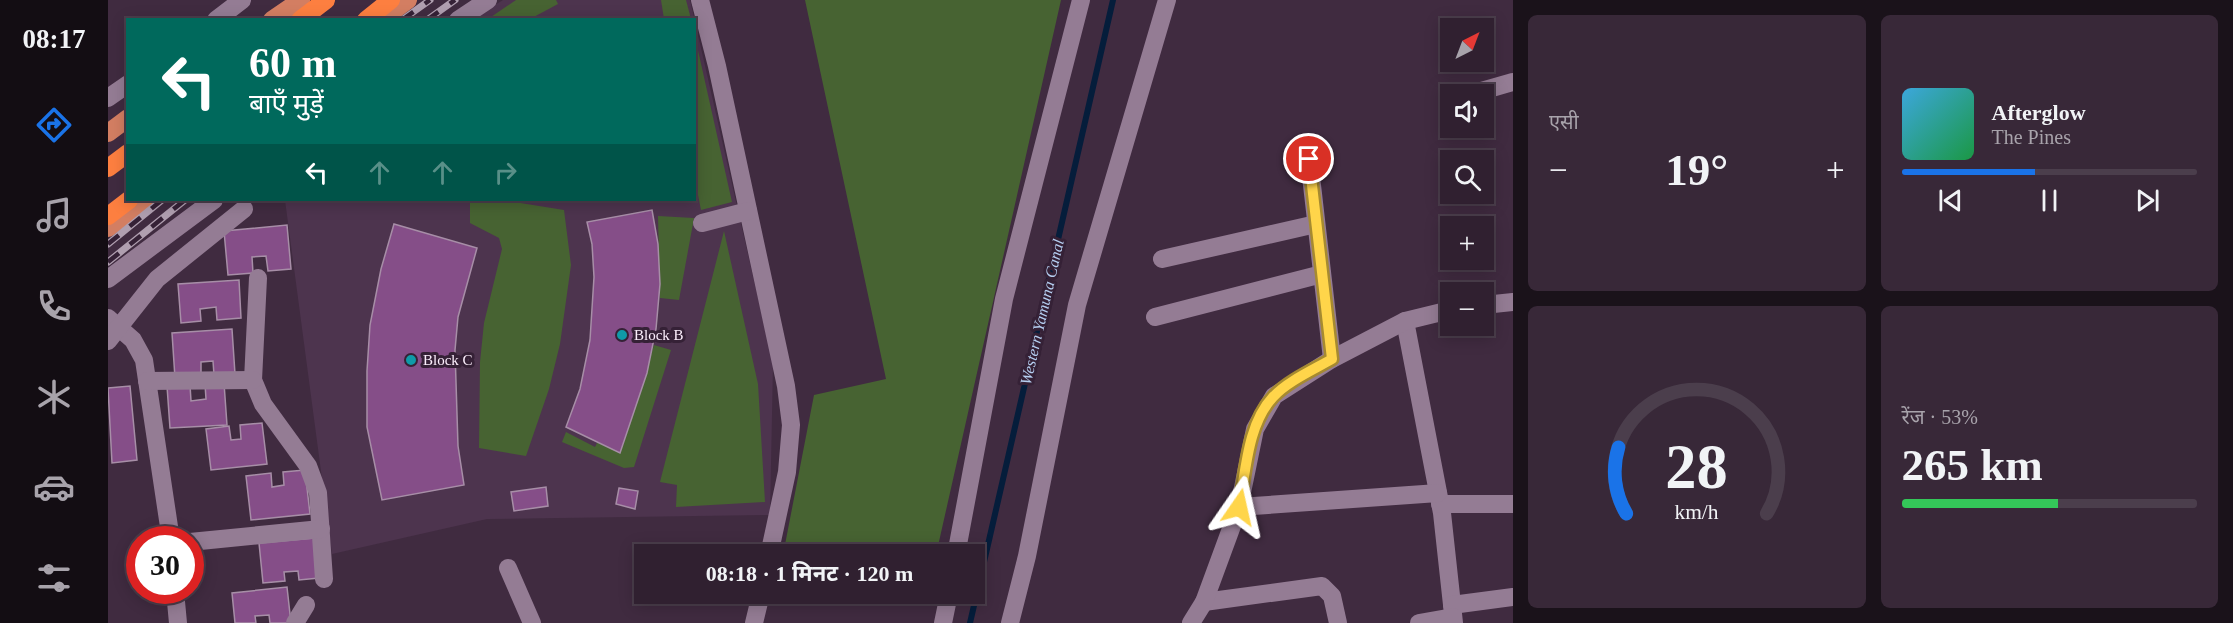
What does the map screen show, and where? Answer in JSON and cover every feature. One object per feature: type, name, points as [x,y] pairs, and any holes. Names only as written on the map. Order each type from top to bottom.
[{"type":"highway","points":[[303,18],[326,0]]},
{"type":"highway","points":[[368,18],[391,0]]},
{"type":"highway","points":[[108,168],[126,154]]},
{"type":"highway","points":[[108,216],[128,201]]},
{"type":"main road","points":[[275,18],[301,0]]},
{"type":"main road","points":[[384,18],[408,0]]},
{"type":"main road","points":[[108,133],[126,120]]},
{"type":"main road","points":[[108,228],[144,201]]},
{"type":"street","points":[[219,18],[242,0]]},
{"type":"street","points":[[461,18],[488,0]]},
{"type":"street","points":[[700,0],[717,66],[786,387],[791,425],[787,472],[771,544]]},
{"type":"street","points":[[958,544],[1004,299],[1081,0]]},
{"type":"street","points":[[1010,623],[1027,556],[1077,305],[1167,0]]},
{"type":"street","points":[[1494,87],[1513,82]]},
{"type":"street","points":[[108,98],[126,85]]},
{"type":"street","points":[[1309,159],[1332,359]]},
{"type":"street","points":[[108,279],[213,201]]},
{"type":"street","points":[[169,526],[144,360],[133,340],[112,329],[157,279],[244,209]]},
{"type":"street","points":[[702,223],[748,211]]},
{"type":"street","points":[[1162,259],[1316,224]]},
{"type":"street","points":[[1155,317],[1322,274]]},
{"type":"street","points":[[258,278],[253,380],[263,404],[308,466],[318,493],[324,579]]},
{"type":"street","points":[[1494,304],[1513,302]]},
{"type":"street","points":[[1191,623],[1204,602],[1239,507],[1255,429],[1274,396],[1332,359],[1405,321],[1440,312]]},
{"type":"street","points":[[1405,321],[1439,498],[1453,615]]},
{"type":"street","points":[[147,381],[253,380]]},
{"type":"street","points":[[1239,507],[1439,498],[1513,504]]},
{"type":"street","points":[[204,541],[321,529]]},
{"type":"street","points":[[508,568],[532,623]]},
{"type":"street","points":[[1204,602],[1322,586],[1332,596],[1338,623]]},
{"type":"street","points":[[1419,623],[1513,597]]},
{"type":"street","points":[[177,604],[178,623]]},
{"type":"street","points":[[754,623],[758,604]]},
{"type":"street","points":[[943,623],[947,604]]},
{"type":"street","points":[[295,623],[306,605]]},
{"type":"shaded area","points":[[503,0],[690,0],[694,18],[475,18]]},
{"type":"shaded area","points":[[696,26],[773,364],[770,515],[487,519],[332,554],[285,201],[696,201]]},
{"type":"green space","points":[[516,0],[556,0],[558,4],[532,18],[489,18]]},
{"type":"green space","points":[[661,0],[686,0],[691,18],[664,18]]},
{"type":"green space","points":[[805,0],[1061,0],[938,544],[785,544],[814,395],[886,379]]},
{"type":"green space","points":[[696,41],[732,202],[701,210],[696,185]]},
{"type":"green space","points":[[470,201],[507,201],[564,210],[571,265],[560,344],[549,389],[526,456],[479,448],[480,362],[484,323],[502,249],[499,238],[470,223]]},
{"type":"green space","points":[[658,216],[694,218],[679,300],[660,298]]},
{"type":"green space","points":[[724,231],[758,384],[765,502],[676,507],[677,485],[660,482]]},
{"type":"green space","points":[[654,345],[671,350],[634,467],[624,468],[562,442],[566,432],[595,447],[600,437],[623,446]]},
{"type":"building","name":"Block B","points":[[652,210],[658,244],[660,284],[656,329],[647,373],[620,453],[566,427],[580,389],[590,340],[594,277],[592,244],[587,222]]},
{"type":"building","name":"Block C","points":[[394,224],[477,248],[458,317],[455,350],[458,446],[464,485],[382,500],[367,427],[367,371],[370,325],[381,269]]},
{"type":"building","points":[[287,225],[291,269],[268,271],[266,256],[252,257],[253,273],[228,275],[224,231]]},
{"type":"building","points":[[239,280],[241,318],[217,320],[216,307],[200,309],[201,321],[181,323],[178,284]]},
{"type":"building","points":[[232,329],[235,374],[214,375],[213,361],[201,362],[201,376],[175,378],[172,333]]},
{"type":"building","points":[[224,383],[227,425],[170,428],[167,386],[190,385],[191,401],[206,399],[205,384]]},
{"type":"building","points":[[130,386],[137,460],[112,463],[108,388]]},
{"type":"building","points":[[262,423],[267,464],[211,470],[206,429],[229,426],[231,440],[241,439],[240,425]]},
{"type":"building","points":[[305,470],[310,514],[251,520],[246,476],[271,473],[272,487],[284,485],[283,472]]},
{"type":"building","points":[[546,487],[548,506],[514,511],[511,492]]},
{"type":"building","points":[[619,488],[638,491],[635,509],[616,504]]},
{"type":"building","points":[[315,538],[319,578],[299,580],[298,571],[284,572],[285,581],[263,583],[259,543]]},
{"type":"building","points":[[287,587],[291,623],[270,623],[269,615],[255,616],[256,623],[235,623],[232,593]]},
{"type":"waterway","name":"Western Yamuna Canal","points":[[970,623],[1113,0]]},
{"type":"railway","points":[[405,18],[430,0]]},
{"type":"railway","points":[[430,18],[455,0]]},
{"type":"railway","points":[[108,244],[161,201]]},
{"type":"railway","points":[[108,262],[184,201]]},
{"type":"place","name":"Block B","points":[[622,335]]},
{"type":"place","name":"Block C","points":[[411,360]]},
{"type":"route","points":[[1239,507],[1255,429],[1263,412],[1274,396],[1332,359],[1309,159]]}]
